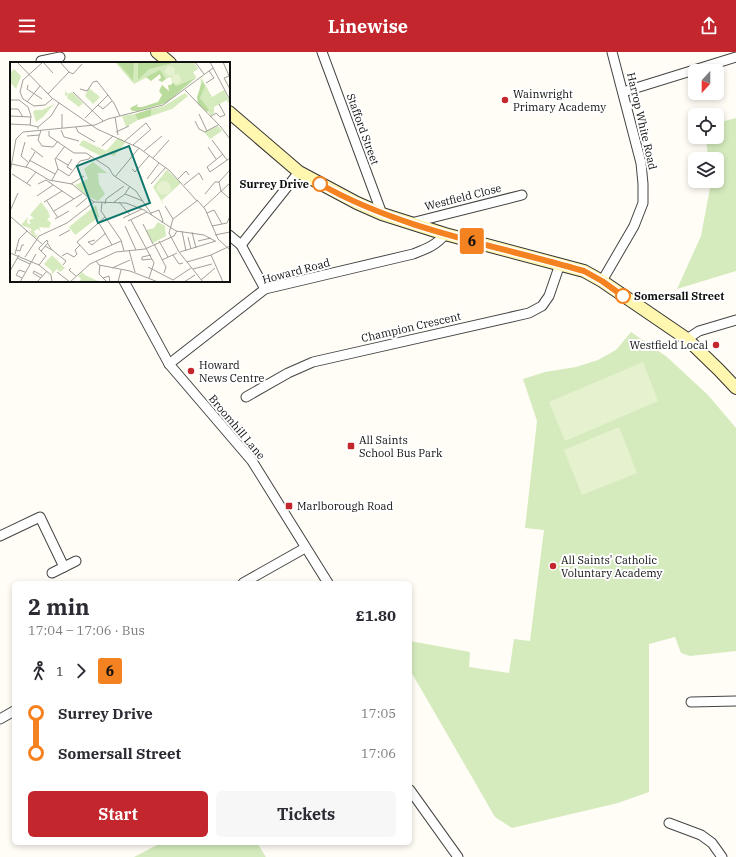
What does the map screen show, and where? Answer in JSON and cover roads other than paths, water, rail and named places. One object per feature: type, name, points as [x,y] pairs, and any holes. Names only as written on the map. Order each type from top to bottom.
[{"type":"street","points":[[157,52],[169,62]]},
{"type":"street","name":"Stafford Street","points":[[322,52],[382,214]]},
{"type":"street","name":"Harrop White Road","points":[[602,281],[634,226],[643,203],[641,163],[612,52]]},
{"type":"street","points":[[623,92],[731,56]]},
{"type":"street","points":[[41,59],[61,57]]},
{"type":"street","points":[[230,113],[299,172],[357,204],[382,214],[445,234],[584,271],[602,281],[687,340],[736,388]]},
{"type":"street","points":[[241,245],[299,172]]},
{"type":"street","name":"Westfield Close","points":[[410,223],[522,194]]},
{"type":"street","name":"Howard Road","points":[[169,364],[265,289],[413,254],[431,247],[440,241],[445,234]]},
{"type":"street","points":[[230,236],[241,245],[265,289]]},
{"type":"street","name":"Champion Crescent","points":[[246,397],[288,373],[313,362],[529,313],[542,306],[549,296],[560,264]]},
{"type":"street","name":"Broomhill Lane","points":[[125,282],[169,364],[192,397],[248,463],[327,581]]},
{"type":"street","points":[[687,340],[699,332],[736,320]]},
{"type":"street","points":[[0,536],[40,517],[64,567]]},
{"type":"street","points":[[247,581],[305,548]]},
{"type":"street","points":[[52,573],[76,561]]},
{"type":"street","points":[[691,702],[736,701]]},
{"type":"street","points":[[0,719],[12,712]]},
{"type":"street","points":[[412,793],[458,857]]},
{"type":"street","points":[[669,823],[701,835],[712,843],[722,857]]},
{"type":"place","name":"Wainwright Primary Academy","points":[[505,100]]},
{"type":"place","name":"Surrey Drive","points":[[320,184]]},
{"type":"place","name":"Somersall Street","points":[[623,296]]},
{"type":"place","name":"Westfield Local","points":[[716,345]]},
{"type":"place","name":"Howard News Centre","points":[[191,371]]},
{"type":"place","name":"All Saints School Bus Park","points":[[351,446]]},
{"type":"place","name":"Marlborough Road","points":[[289,506]]},
{"type":"place","name":"All Saints' Catholic Voluntary Academy","points":[[553,566]]}]
